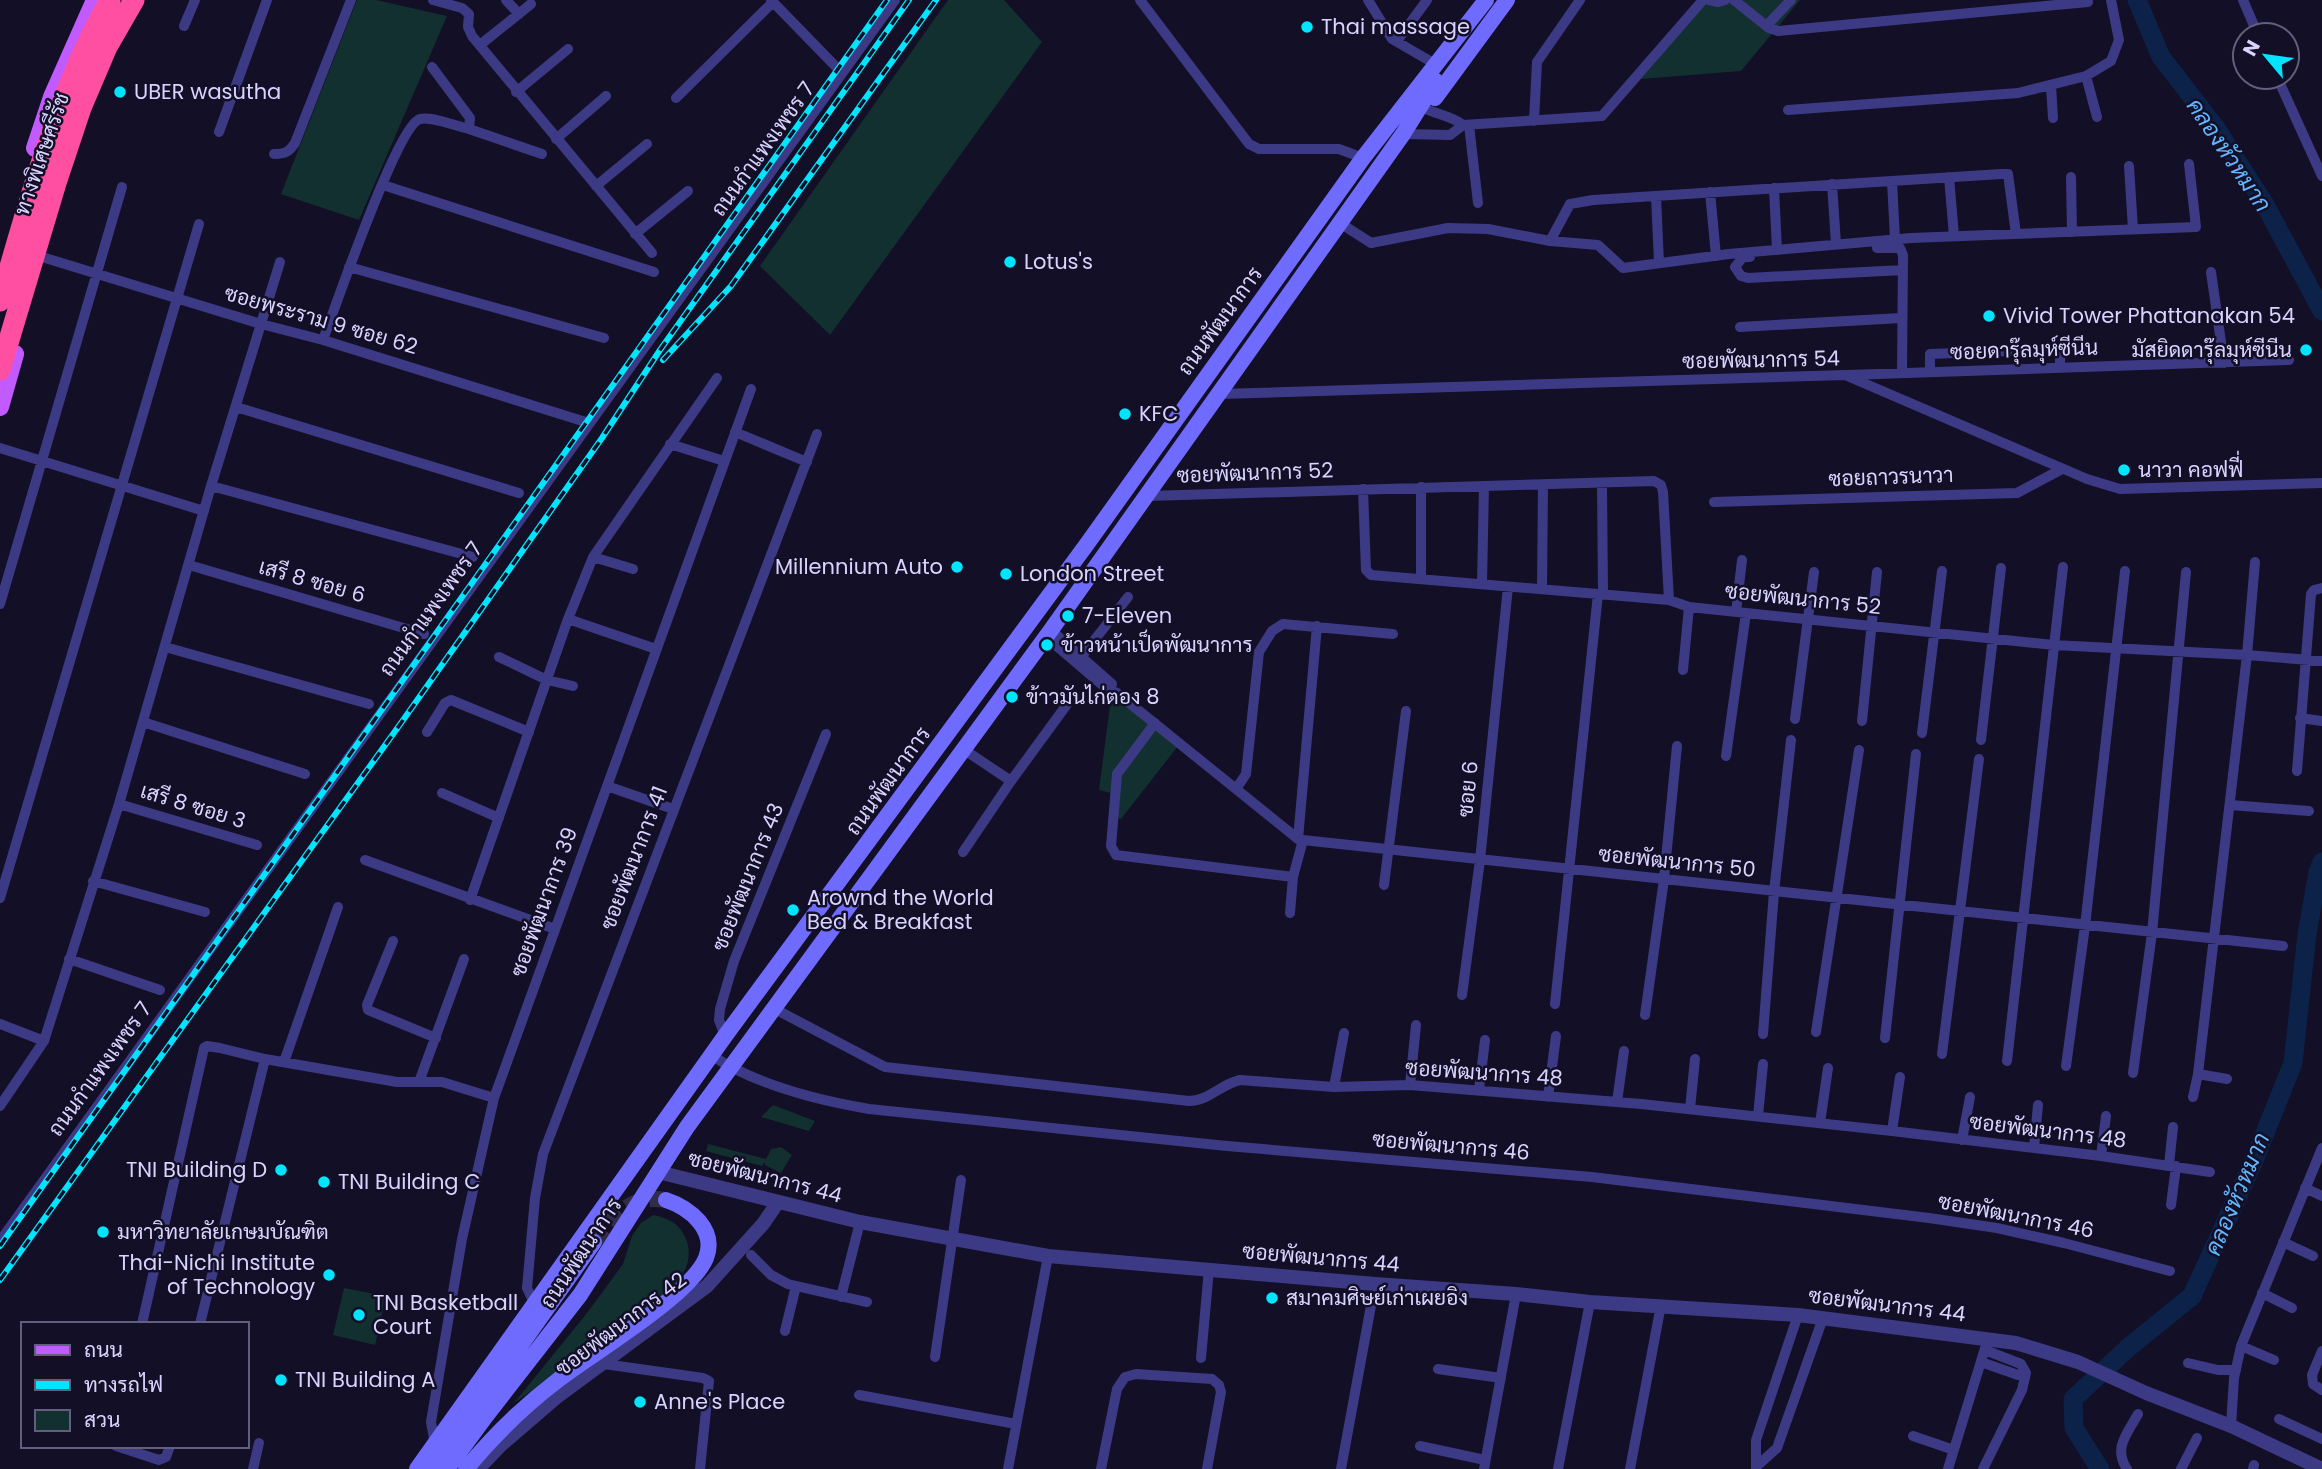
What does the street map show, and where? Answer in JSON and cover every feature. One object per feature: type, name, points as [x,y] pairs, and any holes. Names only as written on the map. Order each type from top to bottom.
[{"type":"highway","name":"ทางพิเศษศรีรัช","points":[[0,301],[38,172],[64,99],[105,1]]},
{"type":"highway","name":"ทางพิเศษศรีรัช","points":[[0,370],[81,108],[107,47],[138,1]]},
{"type":"main road","name":"ถนนพัฒนาการ","points":[[1393,118],[1430,61],[1475,0]]},
{"type":"main road","name":"ถนนพัฒนาการ","points":[[417,1469],[711,1055],[1079,555],[1363,158],[1486,0]]},
{"type":"main road","name":"ถนนพัฒนาการ","points":[[447,1469],[580,1295],[658,1172],[730,1067],[1148,496],[1404,134],[1436,81],[1496,0]]},
{"type":"main road","name":"ถนนพัฒนาการ","points":[[1404,134],[1426,109],[1507,0]]},
{"type":"main road","points":[[0,265],[52,97],[105,1]]},
{"type":"main road","points":[[0,407],[42,257],[90,111],[138,1]]},
{"type":"main road","points":[[466,1469],[491,1439],[524,1408],[556,1381],[675,1296],[699,1271],[709,1244],[702,1224],[688,1210],[666,1199]]},
{"type":"main road","points":[[433,1469],[594,1242]]},
{"type":"street","points":[[184,26],[195,0]]},
{"type":"street","points":[[219,132],[267,0]]},
{"type":"street","points":[[274,154],[290,151],[295,143],[351,0]]},
{"type":"street","points":[[433,0],[462,8],[469,14],[468,27],[480,45],[516,92],[652,253]]},
{"type":"street","points":[[506,0],[519,14]]},
{"type":"street","name":"ถนนกำแพงเพชร 7","points":[[0,1241],[895,0]]},
{"type":"street","points":[[1140,0],[1249,144],[1259,149],[1339,149],[1363,158]]},
{"type":"street","points":[[1368,0],[1392,38],[1430,61]]},
{"type":"street","points":[[1397,41],[1426,0]]},
{"type":"street","points":[[1534,121],[1537,62],[1580,0]]},
{"type":"street","points":[[1404,134],[1450,135],[1466,125],[1602,116],[1703,0]]},
{"type":"street","points":[[1709,0],[1725,0]]},
{"type":"street","points":[[1734,0],[1766,26],[1778,31],[1995,5],[2088,2]]},
{"type":"street","points":[[1766,26],[1791,0]]},
{"type":"street","points":[[1788,110],[2018,93],[2087,76],[2110,61],[2119,40],[2111,0]]},
{"type":"street","points":[[2243,0],[2252,21]]},
{"type":"street","points":[[676,98],[772,1],[842,73]]},
{"type":"street","points":[[480,45],[531,4]]},
{"type":"street","points":[[516,92],[568,49]]},
{"type":"street","points":[[432,67],[470,118],[469,129]]},
{"type":"street","points":[[2087,76],[2097,117]]},
{"type":"street","points":[[2051,86],[2053,118]]},
{"type":"street","points":[[2283,91],[2322,176]]},
{"type":"street","points":[[556,138],[606,96]]},
{"type":"street","points":[[1426,109],[1441,116],[1453,117],[1466,125],[1478,203]]},
{"type":"street","points":[[323,340],[349,267],[383,185],[402,143],[416,121],[429,118],[542,153]]},
{"type":"street","points":[[596,186],[647,144]]},
{"type":"street","points":[[1340,223],[1371,243],[1448,228],[1488,229],[1550,241],[1598,245],[1623,268],[1895,239],[2196,227],[2189,164]]},
{"type":"street","points":[[2129,166],[2133,229]]},
{"type":"street","points":[[1550,241],[1570,204],[1593,200],[2008,174],[2016,234]]},
{"type":"street","points":[[1948,177],[1954,236]]},
{"type":"street","points":[[2071,177],[2072,232]]},
{"type":"street","points":[[1892,181],[1895,239]]},
{"type":"street","points":[[1832,184],[1836,244]]},
{"type":"street","points":[[383,185],[654,272]]},
{"type":"street","points":[[0,604],[122,187]]},
{"type":"street","points":[[1774,188],[1777,250]]},
{"type":"street","points":[[635,234],[688,191]]},
{"type":"street","points":[[1710,192],[1716,256]]},
{"type":"street","points":[[1656,196],[1659,264]]},
{"type":"street","points":[[0,898],[199,224]]},
{"type":"street","points":[[1902,373],[1901,318],[1903,270],[1903,255],[1900,248],[1743,257],[1735,267],[1741,276],[1748,278],[1903,270]]},
{"type":"street","name":"ซอยพระราม 9 ซอย 62","points":[[42,257],[261,324],[323,340],[589,423]]},
{"type":"street","points":[[0,1106],[44,1041],[119,804],[211,486],[280,262]]},
{"type":"street","points":[[349,267],[604,338]]},
{"type":"street","points":[[2211,272],[2224,363]]},
{"type":"street","points":[[1740,327],[1901,318]]},
{"type":"street","points":[[1930,372],[1930,354],[2060,349],[2060,368]]},
{"type":"street","name":"ซอยดารุ๊ลมุห์ซีนีน","points":[[1844,375],[2288,360]]},
{"type":"street","name":"ซอยพัฒนาการ 54","points":[[1220,394],[1844,375],[2063,468],[2120,489],[2322,483]]},
{"type":"street","points":[[470,900],[568,619],[593,557],[718,379]]},
{"type":"street","name":"ซอยพัฒนาการ 39","points":[[435,1444],[431,1422],[460,1252],[494,1098],[751,389]]},
{"type":"street","points":[[236,407],[519,493]]},
{"type":"street","points":[[735,432],[807,462]]},
{"type":"street","name":"ซอยพัฒนาการ 41","points":[[534,1303],[527,1288],[535,1198],[543,1154],[817,434]]},
{"type":"street","points":[[670,444],[724,461]]},
{"type":"street","points":[[0,448],[204,511]]},
{"type":"street","name":"ซอยถาวรนาวา","points":[[1714,502],[2017,493],[2063,468]]},
{"type":"street","name":"ซอยพัฒนาการ 52","points":[[1148,496],[1654,481],[1661,485],[1663,492],[1669,600]]},
{"type":"street","points":[[1555,1004],[1568,869],[1601,594],[1601,484]]},
{"type":"street","points":[[1542,589],[1543,485]]},
{"type":"street","points":[[211,486],[473,557]]},
{"type":"street","points":[[1421,486],[1422,579]]},
{"type":"street","points":[[1482,584],[1484,486]]},
{"type":"street","name":"ซอยพัฒนาการ 52","points":[[1363,489],[1367,572],[1371,575],[1669,600],[1689,607],[2054,645],[2180,653],[2248,654],[2322,661]]},
{"type":"street","points":[[593,557],[633,569]]},
{"type":"street","points":[[1726,756],[1741,612],[1742,560]]},
{"type":"street","points":[[2193,1097],[2198,1074],[2248,654],[2255,562]]},
{"type":"street","name":"เสรี 8 ซอย 6","points":[[189,565],[424,634]]},
{"type":"street","points":[[2007,1061],[2063,567]]},
{"type":"street","points":[[1981,740],[2001,568]]},
{"type":"street","points":[[1922,733],[1942,571]]},
{"type":"street","points":[[2066,1066],[2085,926],[2125,571]]},
{"type":"street","points":[[1795,719],[1814,572]]},
{"type":"street","points":[[1862,721],[1877,572]]},
{"type":"street","points":[[2133,1073],[2152,933],[2186,572]]},
{"type":"street","name":"ซอย 6","points":[[1462,995],[1480,860],[1508,587]]},
{"type":"street","points":[[2297,771],[2311,594],[2314,590],[2322,589]]},
{"type":"street","points":[[1082,656],[1128,597]]},
{"type":"street","points":[[1683,670],[1689,607]]},
{"type":"street","points":[[568,619],[656,649]]},
{"type":"street","points":[[1236,789],[1246,774],[1259,652],[1272,631],[1283,624],[1393,634]]},
{"type":"street","points":[[1290,913],[1293,877],[1301,839],[1317,626]]},
{"type":"street","points":[[1049,633],[1082,656],[1112,684],[1117,693]]},
{"type":"street","points":[[1049,633],[1107,689],[1117,693],[1301,839]]},
{"type":"street","points":[[165,647],[369,704]]},
{"type":"street","points":[[499,656],[547,680],[573,686]]},
{"type":"street","points":[[427,732],[445,703],[452,700],[529,733]]},
{"type":"street","points":[[963,852],[1068,703]]},
{"type":"street","points":[[1384,885],[1406,711]]},
{"type":"street","points":[[2300,718],[2322,721]]},
{"type":"street","points":[[143,722],[305,774]]},
{"type":"street","points":[[1154,723],[1117,774],[1111,846],[1116,855],[1293,877]]},
{"type":"street","name":"ซอยพัฒนาการ 43","points":[[725,1036],[719,1020],[720,1009],[734,961],[826,734]]},
{"type":"street","points":[[1763,1034],[1774,892],[1791,740]]},
{"type":"street","points":[[1645,1014],[1664,879],[1677,746]]},
{"type":"street","points":[[963,749],[1011,781]]},
{"type":"street","points":[[1816,1032],[1859,750]]},
{"type":"street","points":[[1885,1038],[1916,754]]},
{"type":"street","points":[[1942,1054],[1979,759]]},
{"type":"street","points":[[607,786],[674,809]]},
{"type":"street","points":[[442,793],[499,818]]},
{"type":"street","name":"เสรี 8 ซอย 3","points":[[119,804],[257,845]]},
{"type":"street","points":[[2230,805],[2309,811]]},
{"type":"street","name":"ซอยพัฒนาการ 50","points":[[1301,839],[2283,946]]},
{"type":"street","points":[[365,860],[555,929]]},
{"type":"street","points":[[93,881],[205,912]]},
{"type":"street","points":[[284,1062],[338,907]]},
{"type":"street","points":[[393,941],[367,1005],[368,1010],[436,1038]]},
{"type":"street","points":[[69,959],[160,990]]},
{"type":"street","points":[[419,1082],[464,959]]},
{"type":"street","name":"ซอยพัฒนาการ 48","points":[[773,1008],[884,1067],[1189,1101],[1205,1098],[1240,1080],[1334,1087],[1410,1085],[1479,1090],[1892,1131],[2210,1172]]},
{"type":"street","points":[[0,1024],[44,1041]]},
{"type":"street","points":[[1410,1085],[1416,1025]]},
{"type":"street","points":[[1334,1087],[1344,1033]]},
{"type":"street","points":[[1548,1097],[1556,1036]]},
{"type":"street","points":[[1479,1090],[1485,1040]]},
{"type":"street","points":[[142,1322],[202,1051],[207,1046],[397,1082],[442,1082],[494,1098]]},
{"type":"street","points":[[1617,1102],[1624,1051]]},
{"type":"street","name":"ซอยพัฒนาการ 46","points":[[711,1055],[730,1067],[773,1084],[869,1109],[1227,1146],[1592,1177],[1929,1218],[1997,1228],[2170,1271]]},
{"type":"street","points":[[200,1322],[265,1059]]},
{"type":"street","points":[[1690,1109],[1695,1059]]},
{"type":"street","points":[[1758,1116],[1763,1065]]},
{"type":"street","points":[[1820,1123],[1828,1068]]},
{"type":"street","points":[[2198,1074],[2227,1079]]},
{"type":"street","points":[[1892,1131],[1900,1077]]},
{"type":"street","points":[[1962,1140],[1970,1097]]},
{"type":"street","points":[[2034,1148],[2038,1105]]},
{"type":"street","points":[[2101,1156],[2106,1116]]},
{"type":"street","points":[[2171,1205],[2173,1127]]},
{"type":"street","points":[[2231,1426],[2241,1346],[2322,1148]]},
{"type":"street","name":"ซอยพัฒนาการ 44","points":[[658,1172],[860,1222],[1048,1256],[1590,1302],[1798,1315],[1987,1344],[2016,1343],[2078,1362],[2153,1396],[2231,1426],[2322,1469]]},
{"type":"street","points":[[935,1357],[961,1180]]},
{"type":"street","points":[[2305,1188],[2322,1196]]},
{"type":"street","name":"ซอยพัฒนาการ 42","points":[[478,1469],[500,1446],[558,1396],[707,1286],[763,1224],[778,1202]]},
{"type":"street","points":[[841,1297],[860,1222]]},
{"type":"street","points":[[2283,1242],[2313,1256]]},
{"type":"street","points":[[751,1255],[771,1275],[796,1286],[867,1302]]},
{"type":"street","points":[[1008,1469],[1048,1256]]},
{"type":"street","points":[[1201,1358],[1209,1269]]},
{"type":"street","points":[[1340,1469],[1375,1284]]},
{"type":"street","points":[[785,1331],[796,1286]]},
{"type":"street","points":[[2262,1293],[2292,1308]]},
{"type":"street","points":[[1420,1446],[1485,1465],[1517,1294]]},
{"type":"street","points":[[1558,1469],[1590,1302]]},
{"type":"street","points":[[1630,1469],[1661,1305]]},
{"type":"street","points":[[1757,1467],[1756,1440],[1798,1315]]},
{"type":"street","points":[[1757,1467],[1777,1448],[1823,1318]]},
{"type":"street","points":[[1983,1469],[2022,1390],[2026,1373],[2021,1364],[1987,1344]]},
{"type":"street","name":"ซอยพัฒนาการ 44","points":[[1948,1469],[1987,1344]]},
{"type":"street","points":[[2241,1346],[2274,1360]]},
{"type":"street","points":[[2322,1351],[2312,1375],[2313,1384],[2322,1391]]},
{"type":"street","points":[[1981,1362],[2018,1375],[2026,1373]]},
{"type":"street","points":[[2188,1363],[2218,1370],[2236,1370]]},
{"type":"street","points":[[604,1364],[709,1381],[700,1469]]},
{"type":"street","points":[[1438,1369],[1501,1378]]},
{"type":"street","points":[[1101,1469],[1117,1389],[1125,1377],[1136,1374],[1212,1379],[1219,1385],[1221,1392],[1207,1469]]},
{"type":"street","points":[[859,1395],[1016,1424]]},
{"type":"street","points":[[2127,1469],[2120,1458],[2120,1449],[2138,1414]]},
{"type":"street","points":[[2279,1419],[2322,1439]]},
{"type":"street","points":[[1913,1436],[1954,1450]]},
{"type":"street","points":[[2181,1469],[2197,1438]]},
{"type":"street","points":[[253,1469],[260,1443]]},
{"type":"street","points":[[122,1448],[159,1460],[166,1457],[169,1448]]},
{"type":"green space","points":[[357,0],[376,0],[447,16],[359,220],[281,194]]},
{"type":"green space","points":[[948,0],[1004,0],[1042,42],[830,335],[760,266]]},
{"type":"green space","points":[[1708,0],[1800,0],[1741,71],[1641,79]]},
{"type":"green space","points":[[1111,698],[1120,698],[1178,746],[1121,819],[1113,816],[1115,794],[1099,790]]},
{"type":"green space","points":[[773,1105],[815,1121],[809,1131],[761,1117]]},
{"type":"green space","points":[[708,1144],[766,1159],[771,1149],[781,1147],[792,1155],[781,1173],[765,1165],[765,1162],[762,1166],[706,1151]]},
{"type":"green space","points":[[653,1215],[669,1220],[677,1226],[688,1244],[688,1262],[675,1285],[648,1310],[514,1403],[587,1313],[623,1264],[632,1236],[641,1223]]},
{"type":"green space","name":"TNI Basketball Court","points":[[344,1288],[386,1296],[375,1345],[333,1335]]},
{"type":"waterway","name":"คลองหัวหมาก","points":[[2137,0],[2161,57],[2216,128],[2264,203],[2322,311]]},
{"type":"waterway","name":"คลองหัวหมาก","points":[[2100,1469],[2074,1428],[2073,1399],[2129,1347],[2192,1296],[2255,1158],[2293,1063],[2307,934],[2322,862]]},
{"type":"tunnel","points":[[594,1242],[624,1209],[643,1200],[666,1200]]},
{"type":"railway","points":[[0,1246],[887,0]]},
{"type":"railway","points":[[0,1280],[401,723],[602,438],[660,350],[909,0]]},
{"type":"railway","points":[[663,360],[731,286],[936,0]]},
{"type":"place","name":"Thai massage","points":[[1307,27]]},
{"type":"place","name":"UBER wasutha","points":[[120,92]]},
{"type":"place","name":"Lotus's","points":[[1010,262]]},
{"type":"place","name":"Vivid Tower Phattanakan 54","points":[[1989,316]]},
{"type":"place","name":"มัสยิดดารุ๊ลมุห์ซีนีน","points":[[2306,350]]},
{"type":"place","name":"KFC","points":[[1125,414]]},
{"type":"place","name":"นาวา คอฟฟี่","points":[[2124,470]]},
{"type":"place","name":"Millennium Auto","points":[[957,567]]},
{"type":"place","name":"London Street","points":[[1006,574]]},
{"type":"place","name":"7-Eleven","points":[[1068,616]]},
{"type":"place","name":"ข้าวหน้าเป็ดพัฒนาการ","points":[[1047,645]]},
{"type":"place","name":"ข้าวมันไก่ตอง 8","points":[[1012,697]]},
{"type":"place","name":"Arownd the World Bed & Breakfast","points":[[793,910]]},
{"type":"place","name":"TNI Building D","points":[[281,1170]]},
{"type":"place","name":"TNI Building C","points":[[324,1182]]},
{"type":"place","name":"มหาวิทยาลัยเกษมบัณฑิต","points":[[103,1232]]},
{"type":"place","name":"Thai-Nichi Institute of Technology","points":[[329,1275]]},
{"type":"place","name":"สมาคมศิษย์เก่าเผยอิง","points":[[1272,1298]]},
{"type":"place","name":"TNI Basketball Court","points":[[359,1315]]},
{"type":"place","name":"TNI Building A","points":[[281,1380]]},
{"type":"place","name":"Anne's Place","points":[[640,1402]]}]
